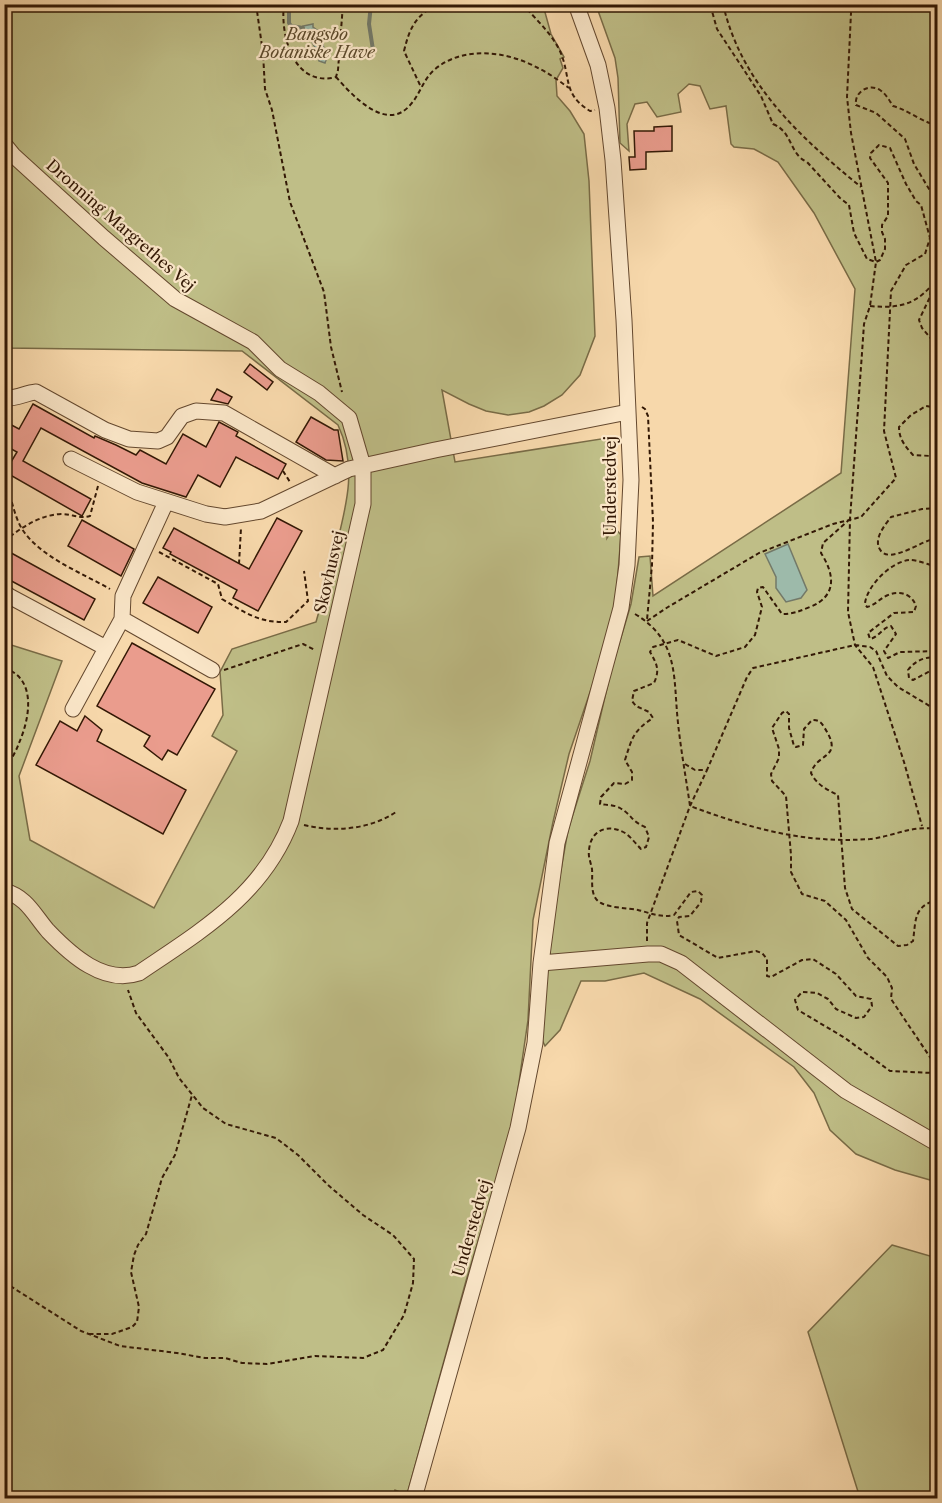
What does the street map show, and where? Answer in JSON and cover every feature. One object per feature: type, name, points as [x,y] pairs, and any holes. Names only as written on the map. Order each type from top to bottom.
[{"type":"street","name":"Understedvej","points":[[414,1498],[518,1128],[535,1043],[541,963],[557,843],[621,608],[630,525],[631,480],[624,320],[607,108],[598,65],[576,4]]},
{"type":"street","name":"Dronning Margrethes Vej","points":[[4,144],[95,231],[175,299],[253,342],[280,369],[319,393],[350,418]]},
{"type":"street","points":[[8,398],[18,398],[26,393],[36,392],[115,435],[149,441],[158,441],[167,437],[182,416],[196,411],[224,413],[349,470]]},
{"type":"street","points":[[71,459],[137,492],[206,514],[225,517],[261,511],[349,470],[435,450],[628,412]]},
{"type":"street","name":"Skovhusvej","points":[[127,977],[139,973],[213,923],[260,876],[281,845],[291,821],[363,504],[349,470],[350,418]]},
{"type":"street","points":[[73,709],[122,619],[123,596],[166,502]]},
{"type":"street","points":[[4,592],[106,648]]},
{"type":"street","points":[[122,619],[216,671]]},
{"type":"street","points":[[5,891],[24,900],[47,930],[73,956],[111,975],[127,977]]},
{"type":"street","points":[[541,963],[648,954],[661,954],[681,963],[846,1091],[938,1144]]},
{"type":"path","points":[[256,4],[265,88],[272,110],[290,202],[312,255],[324,292],[330,347],[350,418]]},
{"type":"path","points":[[284,4],[282,20],[284,32],[293,56],[309,76],[316,80],[336,78]]},
{"type":"path","points":[[302,4],[314,8],[321,8],[327,4]]},
{"type":"path","points":[[336,78],[343,4]]},
{"type":"path","points":[[421,86],[404,51],[411,27],[428,10],[438,4]]},
{"type":"path","points":[[522,4],[549,34],[558,49],[564,62],[573,97],[590,111],[607,108]]},
{"type":"path","points":[[710,4],[717,29],[752,86],[761,96],[773,124],[783,128],[800,159],[807,162],[849,205],[854,233],[867,259],[876,262]]},
{"type":"path","points":[[723,4],[736,47],[755,81],[788,121],[832,163],[862,187]]},
{"type":"path","points":[[849,4],[851,13],[847,97],[851,133],[876,262],[870,306],[864,324],[850,519],[848,612],[855,645],[873,667],[922,826]]},
{"type":"path","points":[[336,78],[362,104],[384,114],[395,114],[409,107],[421,86],[434,70],[450,60],[467,54],[488,52],[514,58],[538,68],[569,88]]},
{"type":"path","points":[[938,125],[927,123],[916,115],[893,106],[889,98],[873,87],[865,88],[855,100],[856,105],[876,113],[905,139],[914,164],[938,204]]},
{"type":"path","points":[[647,621],[759,553],[795,538],[861,517],[896,478],[884,431],[891,291],[906,265],[925,254],[930,238],[921,205],[916,201],[906,183],[890,148],[879,145],[871,153],[870,158],[888,183],[888,216],[882,225],[885,249],[880,260],[876,262]]},
{"type":"path","points":[[938,254],[930,297],[919,320],[922,328],[938,347]]},
{"type":"path","points":[[870,306],[889,308],[911,303],[929,290],[938,277]]},
{"type":"path","points":[[627,396],[645,409],[648,416],[653,522],[647,621]]},
{"type":"path","points":[[938,408],[926,406],[911,415],[899,427],[899,434],[913,455],[931,456],[938,453]]},
{"type":"path","points":[[4,541],[21,528],[39,519],[63,514],[82,518],[90,516],[100,475]]},
{"type":"path","points":[[4,480],[21,528],[41,551],[123,596]]},
{"type":"path","points":[[938,508],[922,508],[891,517],[878,538],[882,553],[888,555],[907,551],[929,539],[938,538]]},
{"type":"path","points":[[239,564],[242,515]]},
{"type":"path","points":[[850,519],[823,543],[821,553],[830,567],[830,591],[822,602],[792,614],[782,614],[763,587],[758,588],[757,592],[762,607],[755,635],[745,648],[716,656],[678,640],[653,647],[650,652],[659,674],[654,683],[634,691],[632,701],[636,706],[649,712],[653,718],[633,734],[625,760],[632,772],[632,780],[625,784],[614,783],[601,797],[600,804],[618,807],[629,814],[634,822],[645,827],[649,837],[646,847],[642,849],[625,833],[612,828],[602,828],[595,834],[588,850],[592,871],[591,886],[594,896],[601,903],[664,917],[674,915],[692,892],[698,891],[702,895],[702,902],[690,916],[679,917],[677,921],[680,935],[718,958],[756,951],[762,952],[767,959],[767,976],[771,977],[802,960],[813,960],[836,974],[856,996],[871,999],[872,1006],[864,1017],[856,1018],[836,1009],[828,999],[817,993],[802,992],[795,1000],[798,1010],[844,1038],[890,1071],[933,1073],[938,1069],[891,999],[892,988],[887,977],[868,958],[846,920],[825,901],[802,894],[791,872],[786,796],[772,781],[771,774],[779,759],[779,749],[772,728],[782,713],[786,711],[789,714],[789,728],[794,746],[802,745],[804,729],[812,720],[821,723],[831,738],[832,748],[824,759],[815,764],[812,773],[814,779],[824,788],[838,795],[844,888],[852,909],[898,946],[907,945],[913,941],[917,912],[926,903],[936,900],[938,902]]},
{"type":"path","points":[[146,545],[218,584],[222,599],[248,615],[271,623],[286,622],[308,601],[304,570]]},
{"type":"path","points":[[938,567],[909,560],[896,565],[874,582],[865,596],[865,604],[867,607],[874,606],[890,594],[907,594],[914,599],[916,606],[914,612],[894,614],[868,633],[870,639],[887,627],[891,626],[895,630],[896,634],[884,651],[888,658],[900,652],[938,651]]},
{"type":"path","points":[[621,608],[647,621],[665,642],[676,685],[678,723],[690,806]]},
{"type":"path","points":[[216,671],[303,644],[328,657]]},
{"type":"path","points":[[648,954],[646,932],[651,913],[690,806],[753,668],[855,645],[870,647],[876,651],[886,676],[898,687],[938,711]]},
{"type":"path","points":[[938,657],[928,657],[914,662],[908,670],[909,678],[918,679],[938,667]]},
{"type":"path","points":[[4,668],[18,674],[27,687],[28,708],[21,741],[7,769],[4,792]]},
{"type":"path","points":[[938,682],[931,687],[932,693],[938,697]]},
{"type":"path","points":[[685,764],[695,770],[707,770]]},
{"type":"path","points":[[690,806],[744,826],[824,840],[872,838],[922,826],[938,829]]},
{"type":"path","points":[[291,821],[320,828],[338,829],[366,826],[384,820],[396,812]]},
{"type":"path","points":[[4,825],[9,855],[5,891]]},
{"type":"path","points":[[4,1282],[86,1334],[120,1347],[205,1358],[225,1358],[242,1363],[267,1364],[315,1356],[363,1358],[383,1350],[404,1315],[412,1283],[414,1259],[393,1235],[363,1215],[298,1155],[276,1138],[226,1124],[203,1108],[179,1078],[169,1058],[136,1013],[127,988],[127,977]]},
{"type":"path","points":[[86,1334],[112,1334],[132,1327],[137,1322],[139,1307],[131,1272],[134,1255],[146,1234],[162,1178],[175,1155],[192,1095]]},
{"type":"green space","points":[[882,4],[883,8],[897,5],[937,5],[937,1182],[895,1170],[856,1154],[830,1130],[814,1093],[794,1067],[700,999],[644,973],[605,981],[581,981],[560,1030],[545,1046],[540,1035],[552,921],[568,830],[590,761],[611,671],[631,604],[639,557],[650,556],[653,596],[841,473],[855,289],[814,213],[778,162],[754,149],[734,147],[731,144],[726,106],[710,109],[700,86],[689,84],[678,94],[681,112],[657,117],[647,102],[635,104],[627,124],[629,151],[620,143],[618,78],[615,58],[596,5]]},
{"type":"green space","name":"Bangsbo Botaniske Have","points":[[5,5],[543,5],[551,34],[564,57],[560,59],[563,68],[556,80],[557,96],[570,111],[584,134],[589,181],[595,336],[580,375],[562,395],[529,412],[508,415],[486,411],[442,390],[455,462],[607,438],[609,464],[607,538],[614,527],[621,535],[615,610],[600,663],[569,754],[533,920],[528,1020],[512,1130],[466,1281],[407,1495],[395,1490],[393,1498],[5,1498],[5,643],[62,661],[19,776],[30,840],[154,908],[237,751],[212,736],[223,715],[220,672],[232,649],[316,622],[343,519],[349,472],[348,457],[338,425],[242,351],[5,348]]},
{"type":"green space","points":[[892,1245],[937,1258],[937,1498],[860,1498],[808,1332]]},
{"type":"shaded area","points":[[313,24],[317,30],[324,31],[322,39],[324,49],[329,51],[325,63],[319,61],[318,54],[303,26]]},
{"type":"shaded area","points":[[788,544],[807,590],[801,598],[786,602],[776,588],[776,577],[765,554]]},
{"type":"building","points":[[672,126],[672,151],[646,152],[646,169],[630,170],[629,157],[635,157],[634,131],[654,131],[654,127]]},
{"type":"building","points":[[250,364],[273,382],[267,390],[244,372]]},
{"type":"building","points":[[217,389],[232,397],[228,404],[211,400]]},
{"type":"building","points":[[33,404],[94,438],[95,436],[136,455],[140,450],[166,464],[183,434],[206,447],[219,422],[238,432],[236,436],[286,464],[278,479],[236,457],[220,487],[198,475],[186,497],[142,483],[41,428],[23,461],[91,499],[82,516],[5,472],[17,452],[4,445],[4,421],[19,429]]},
{"type":"building","points":[[311,417],[338,430],[343,461],[326,460],[296,442]]},
{"type":"building","points":[[277,518],[302,531],[258,611],[233,598],[237,590],[163,548],[174,528],[249,569]]},
{"type":"building","points":[[82,520],[134,549],[121,576],[68,546]]},
{"type":"building","points":[[4,549],[95,599],[84,620],[4,577]]},
{"type":"building","points":[[158,577],[212,607],[198,633],[143,603]]},
{"type":"building","points":[[132,643],[215,689],[177,755],[168,750],[162,760],[144,746],[150,736],[97,706]]},
{"type":"building","points":[[85,716],[102,730],[97,741],[186,790],[163,834],[36,765],[60,721],[77,731]]},
{"type":"waterway","points":[[289,4],[289,23],[291,26],[303,28]]},
{"type":"waterway","points":[[371,4],[369,24],[373,50]]}]
